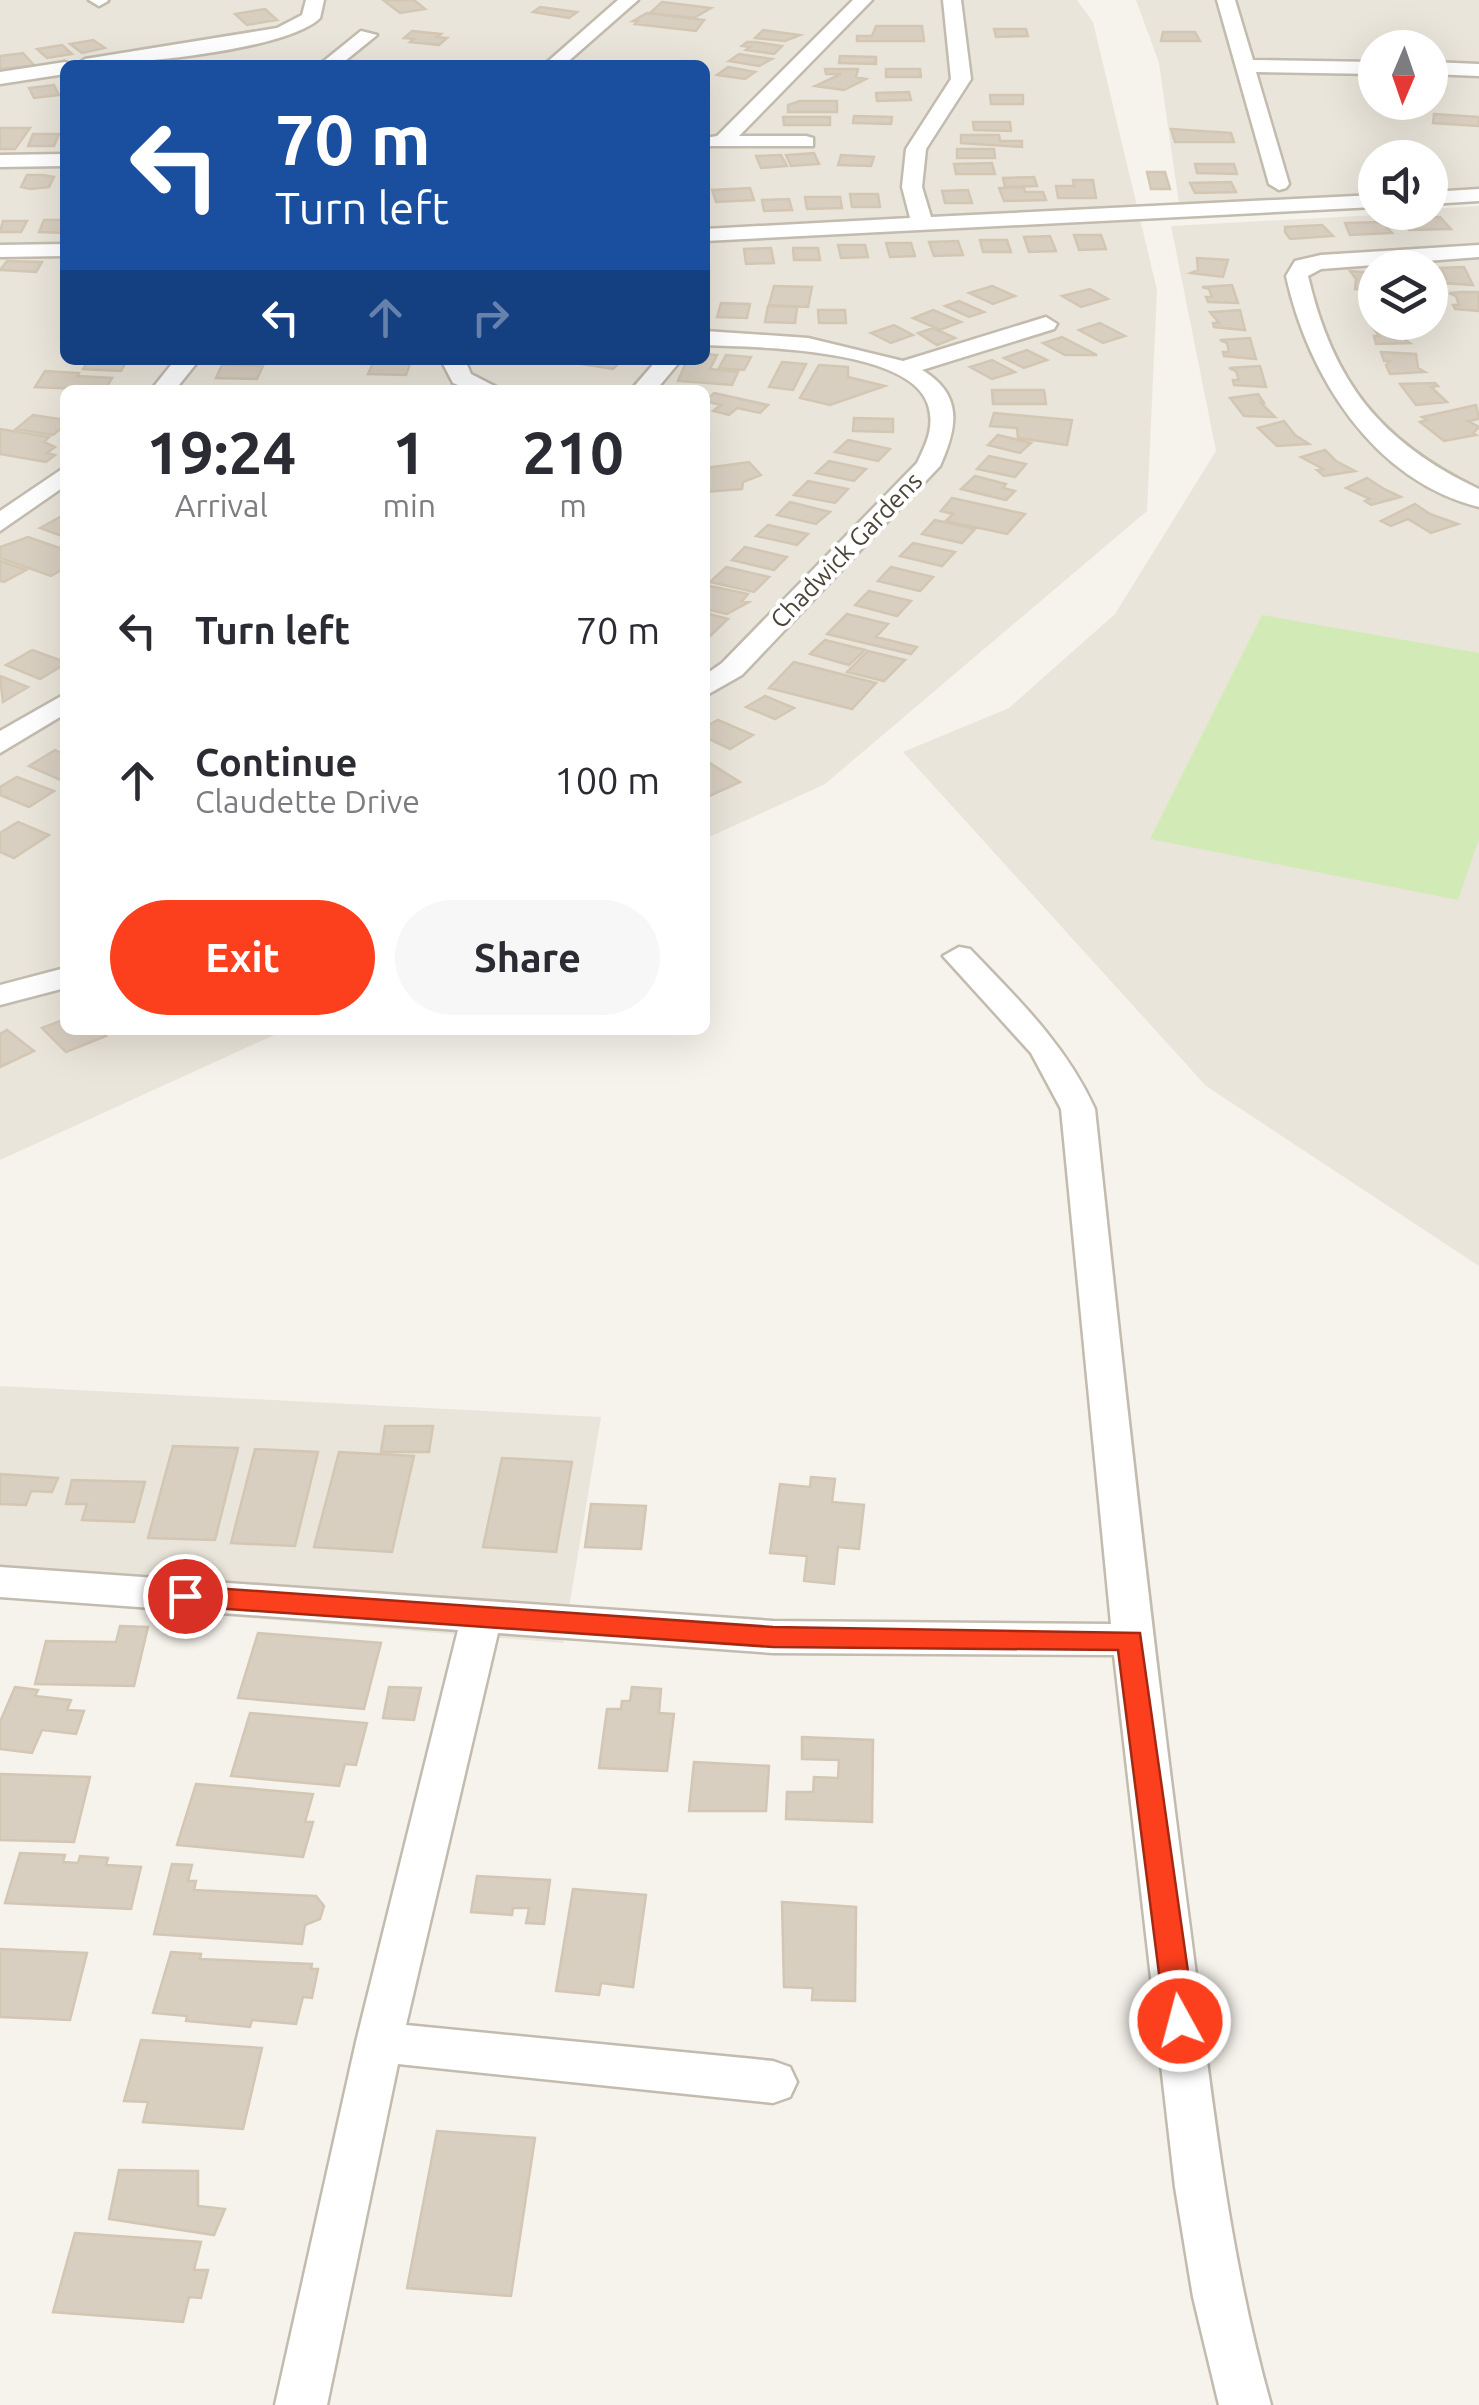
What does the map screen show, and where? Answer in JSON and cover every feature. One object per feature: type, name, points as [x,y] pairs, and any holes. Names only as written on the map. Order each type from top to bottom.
[{"type":"street","points":[[119,60],[301,26],[311,18],[315,0]]},
{"type":"street","points":[[558,60],[630,0]]},
{"type":"street","points":[[714,142],[863,0]]},
{"type":"street","points":[[923,225],[912,187],[916,149],[961,79],[952,0]]},
{"type":"street","points":[[1226,0],[1279,184]]},
{"type":"street","points":[[335,60],[368,35]]},
{"type":"street","points":[[188,50],[201,60]]},
{"type":"street","points":[[1248,66],[1358,68]]},
{"type":"street","points":[[0,78],[60,69]]},
{"type":"street","points":[[1448,69],[1479,70]]},
{"type":"street","points":[[714,142],[806,142]]},
{"type":"street","points":[[0,161],[60,160]]},
{"type":"street","points":[[1448,197],[1479,195]]},
{"type":"street","points":[[710,235],[1358,203]]},
{"type":"street","points":[[0,251],[60,250]]},
{"type":"street","points":[[1479,251],[1322,262],[1303,266],[1297,276],[1313,333],[1340,396],[1376,438],[1479,499]]},
{"type":"street","points":[[710,338],[805,344],[907,367],[1046,324]]},
{"type":"street","points":[[168,385],[183,365]]},
{"type":"street","points":[[456,365],[462,378],[478,385]]},
{"type":"street","points":[[647,385],[665,365]]},
{"type":"street","name":"Chadwick Gardens","points":[[710,684],[732,669],[928,466],[944,429],[938,401],[907,367]]},
{"type":"street","points":[[0,523],[60,478]]},
{"type":"street","points":[[0,744],[60,705]]},
{"type":"street","points":[[959,956],[1048,1050],[1066,1075],[1078,1109],[1130,1640],[1204,2212],[1228,2351],[1245,2405]]},
{"type":"street","points":[[0,996],[60,979]]},
{"type":"street","points":[[0,1582],[773,1637],[1130,1640]]},
{"type":"street","points":[[301,2405],[379,2042],[481,1618]]},
{"type":"street","points":[[379,2042],[772,2082]]},
{"type":"shaded area","points":[[0,0],[1077,0],[1093,22],[1157,290],[1147,511],[825,784],[710,837],[710,385],[60,385],[60,1035],[274,1035],[0,1160]]},
{"type":"shaded area","points":[[1136,0],[1479,0],[1479,187],[1448,188],[1448,140],[1358,140],[1358,194],[1179,204],[1159,63]]},
{"type":"shaded area","points":[[1479,206],[1479,1266],[1206,1086],[903,752],[1009,708],[1115,614],[1216,451],[1171,226],[1358,216],[1358,230],[1448,230],[1448,208]]},
{"type":"shaded area","points":[[0,1386],[601,1417],[563,1643],[0,1598]]},
{"type":"green space","points":[[1262,615],[1479,653],[1479,839],[1458,900],[1150,839]]},
{"type":"building","points":[[383,0],[414,0],[425,9],[400,13]]},
{"type":"building","points":[[662,2],[711,8],[694,18],[650,13]]},
{"type":"building","points":[[540,7],[577,12],[569,18],[533,12]]},
{"type":"building","points":[[265,9],[277,20],[247,25],[235,14]]},
{"type":"building","points":[[647,13],[704,20],[696,31],[635,24],[638,21],[633,21]]},
{"type":"building","points":[[876,26],[922,26],[924,41],[857,41],[857,36],[872,36]]},
{"type":"building","points":[[994,29],[1026,29],[1028,36],[996,37]]},
{"type":"building","points":[[763,30],[800,35],[785,41],[755,38]]},
{"type":"building","points":[[412,31],[447,38],[439,45],[410,42],[414,39],[404,38]]},
{"type":"building","points":[[1163,32],[1195,32],[1200,41],[1161,41]]},
{"type":"building","points":[[93,40],[105,48],[82,53],[70,44]]},
{"type":"building","points":[[747,42],[782,46],[774,54],[746,50],[750,47],[742,46]]},
{"type":"building","points":[[62,45],[72,54],[47,58],[37,49]]},
{"type":"building","points":[[23,53],[34,65],[0,69],[0,56]]},
{"type":"building","points":[[739,54],[772,59],[759,66],[729,61]]},
{"type":"building","points":[[840,56],[876,57],[876,64],[839,63]]},
{"type":"building","points":[[728,67],[755,72],[745,79],[717,75]]},
{"type":"building","points":[[825,69],[858,69],[856,77],[866,79],[844,90],[815,86],[841,74],[826,74]]},
{"type":"building","points":[[886,69],[920,69],[921,77],[886,77]]},
{"type":"building","points":[[54,85],[59,95],[34,98],[29,88]]},
{"type":"building","points":[[909,92],[911,100],[877,101],[876,93]]},
{"type":"building","points":[[990,95],[1023,95],[1023,104],[991,104]]},
{"type":"building","points":[[800,101],[837,101],[837,112],[788,112],[788,105]]},
{"type":"building","points":[[1448,115],[1479,117],[1479,126],[1433,123],[1448,120]]},
{"type":"building","points":[[854,116],[892,117],[891,124],[853,123]]},
{"type":"building","points":[[783,117],[830,117],[830,125],[784,125]]},
{"type":"building","points":[[973,122],[1010,122],[1011,131],[974,130]]},
{"type":"building","points":[[0,128],[30,128],[15,149],[0,149]]},
{"type":"building","points":[[1171,129],[1231,133],[1234,142],[1175,142]]},
{"type":"building","points":[[33,134],[59,134],[54,146],[28,146]]},
{"type":"building","points":[[961,135],[999,135],[1000,141],[1022,141],[1022,147],[961,143]]},
{"type":"building","points":[[957,149],[994,149],[995,158],[957,158]]},
{"type":"building","points":[[814,153],[819,164],[791,166],[786,155]]},
{"type":"building","points":[[781,155],[787,166],[761,168],[756,156]]},
{"type":"building","points":[[841,155],[874,157],[871,166],[838,165]]},
{"type":"building","points":[[992,163],[995,174],[956,174],[954,164]]},
{"type":"building","points":[[1195,164],[1234,164],[1237,174],[1197,173]]},
{"type":"building","points":[[1147,172],[1165,172],[1170,189],[1151,189]]},
{"type":"building","points":[[27,175],[54,177],[49,187],[30,189],[21,187]]},
{"type":"building","points":[[1034,177],[1037,186],[1005,187],[1003,178]]},
{"type":"building","points":[[1073,180],[1093,180],[1096,198],[1058,198],[1056,186],[1074,186]]},
{"type":"building","points":[[1231,182],[1236,192],[1195,193],[1190,183]]},
{"type":"building","points":[[1024,187],[1025,192],[1043,192],[1046,200],[1004,201],[999,188]]},
{"type":"building","points":[[750,188],[754,200],[716,202],[712,190]]},
{"type":"building","points":[[968,190],[972,203],[945,203],[942,191]]},
{"type":"building","points":[[850,194],[878,194],[880,207],[852,207]]},
{"type":"building","points":[[805,197],[840,197],[842,208],[807,209]]},
{"type":"building","points":[[789,199],[792,210],[764,211],[762,200]]},
{"type":"building","points":[[44,220],[60,220],[60,233],[39,232]]},
{"type":"building","points":[[3,221],[27,221],[21,232],[0,232]]},
{"type":"building","points":[[1345,223],[1358,223],[1358,230],[1392,233],[1350,235]]},
{"type":"building","points":[[1322,225],[1333,236],[1290,239],[1285,232],[1285,227]]},
{"type":"building","points":[[1074,235],[1101,235],[1106,249],[1079,250]]},
{"type":"building","points":[[1050,236],[1056,251],[1029,252],[1024,237]]},
{"type":"building","points":[[980,240],[1007,240],[1011,252],[983,252]]},
{"type":"building","points":[[958,241],[963,255],[934,256],[929,242]]},
{"type":"building","points":[[886,243],[911,243],[915,256],[890,257]]},
{"type":"building","points":[[838,245],[865,245],[868,257],[841,258]]},
{"type":"building","points":[[771,248],[774,263],[746,264],[744,249]]},
{"type":"building","points":[[793,248],[818,248],[820,260],[794,260]]},
{"type":"building","points":[[1197,258],[1228,260],[1223,277],[1191,273],[1198,270]]},
{"type":"building","points":[[7,261],[42,262],[36,272],[0,270]]},
{"type":"building","points":[[1464,267],[1473,285],[1448,283],[1448,268]]},
{"type":"building","points":[[1350,271],[1358,272],[1358,289],[1355,289],[1356,279]]},
{"type":"building","points":[[1232,285],[1238,303],[1208,302],[1206,297],[1212,297],[1209,289],[1202,287]]},
{"type":"building","points":[[774,286],[812,287],[808,307],[769,305]]},
{"type":"building","points":[[992,286],[1015,296],[993,304],[969,293]]},
{"type":"building","points":[[1090,289],[1108,299],[1081,307],[1062,296]]},
{"type":"building","points":[[1478,292],[1479,311],[1455,309],[1453,305],[1459,305],[1456,296],[1449,293]]},
{"type":"building","points":[[959,301],[984,312],[969,317],[945,306]]},
{"type":"building","points":[[721,303],[750,304],[747,318],[717,317]]},
{"type":"building","points":[[768,306],[797,307],[795,323],[765,322]]},
{"type":"building","points":[[818,310],[845,310],[846,323],[819,323]]},
{"type":"building","points":[[933,310],[961,322],[940,330],[913,318]]},
{"type":"building","points":[[1240,310],[1245,330],[1214,327],[1213,323],[1219,323],[1210,312]]},
{"type":"building","points":[[1100,323],[1125,336],[1103,343],[1079,330]]},
{"type":"building","points":[[894,325],[913,335],[891,343],[871,333]]},
{"type":"building","points":[[933,328],[955,338],[937,345],[918,333]]},
{"type":"building","points":[[1062,337],[1097,355],[1065,355],[1043,343]]},
{"type":"building","points":[[1250,338],[1256,359],[1224,356],[1223,352],[1229,352],[1227,343],[1220,340]]},
{"type":"building","points":[[1375,340],[1410,343],[1376,344]]},
{"type":"building","points":[[1027,350],[1047,360],[1024,368],[1004,358]]},
{"type":"building","points":[[1381,352],[1416,354],[1418,368],[1425,372],[1390,374],[1386,365],[1390,361],[1384,361]]},
{"type":"building","points":[[710,354],[717,355],[710,369],[738,372],[732,385],[678,381],[685,365],[710,365]]},
{"type":"building","points":[[726,355],[751,357],[744,370],[719,368]]},
{"type":"building","points":[[992,360],[1015,372],[992,379],[970,367]]},
{"type":"building","points":[[782,362],[806,364],[793,390],[769,387]]},
{"type":"building","points":[[86,365],[124,365],[121,371],[83,369]]},
{"type":"building","points":[[222,365],[263,366],[257,379],[216,378]]},
{"type":"building","points":[[372,365],[410,365],[406,375],[368,374]]},
{"type":"building","points":[[819,365],[848,367],[848,377],[885,386],[830,405],[800,398]]},
{"type":"building","points":[[1260,366],[1266,387],[1234,385],[1233,380],[1239,380],[1236,371],[1229,368]]},
{"type":"building","points":[[45,371],[112,378],[108,385],[35,387]]},
{"type":"building","points":[[1400,384],[1438,386],[1431,387],[1447,402],[1416,405]]},
{"type":"building","points":[[992,390],[1044,390],[1046,404],[993,404]]},
{"type":"building","points":[[714,393],[768,405],[760,413],[737,408],[729,415],[713,411],[721,405],[710,402]]},
{"type":"building","points":[[1258,394],[1275,417],[1244,416],[1230,398]]},
{"type":"building","points":[[1476,405],[1479,419],[1468,421],[1479,427],[1473,433],[1476,435],[1444,441],[1420,422],[1427,420],[1422,417]]},
{"type":"building","points":[[994,413],[1072,420],[1067,445],[1018,438],[1017,428],[990,426]]},
{"type":"building","points":[[33,415],[60,419],[60,429],[53,435],[16,429]]},
{"type":"building","points":[[854,418],[893,419],[893,432],[853,431]]},
{"type":"building","points":[[1284,421],[1309,444],[1277,446],[1258,428]]},
{"type":"building","points":[[0,429],[49,437],[44,442],[55,447],[47,453],[55,455],[46,462],[0,454]]},
{"type":"building","points":[[998,435],[1031,443],[1020,453],[988,445]]},
{"type":"building","points":[[848,440],[890,449],[878,461],[835,452]]},
{"type":"building","points":[[1325,450],[1355,471],[1324,476],[1317,470],[1323,469],[1301,457]]},
{"type":"building","points":[[989,456],[1026,464],[1015,477],[977,469]]},
{"type":"building","points":[[829,461],[866,469],[854,481],[816,473]]},
{"type":"building","points":[[749,462],[761,475],[743,482],[742,489],[710,492],[710,467]]},
{"type":"building","points":[[975,476],[1006,484],[1003,488],[1015,491],[1006,500],[961,489]]},
{"type":"building","points":[[1367,478],[1401,497],[1371,505],[1365,501],[1370,499],[1346,488]]},
{"type":"building","points":[[808,481],[848,489],[835,503],[794,495]]},
{"type":"building","points":[[952,498],[1025,514],[1007,534],[946,521],[953,514],[941,511]]},
{"type":"building","points":[[790,502],[830,512],[816,524],[777,515]]},
{"type":"building","points":[[1415,504],[1458,524],[1431,533],[1408,519],[1391,526],[1381,521]]},
{"type":"building","points":[[60,517],[60,535],[40,528]]},
{"type":"building","points":[[935,520],[975,529],[962,543],[922,534]]},
{"type":"building","points":[[768,525],[808,534],[797,545],[756,536]]},
{"type":"building","points":[[28,537],[60,548],[60,571],[51,576],[0,558],[0,547]]},
{"type":"building","points":[[913,543],[955,552],[942,566],[900,556]]},
{"type":"building","points":[[745,547],[787,557],[774,570],[732,560]]},
{"type":"building","points":[[0,561],[26,570],[0,581]]},
{"type":"building","points":[[726,567],[769,577],[754,592],[710,582]]},
{"type":"building","points":[[891,567],[933,577],[920,591],[878,581]]},
{"type":"building","points":[[710,586],[748,594],[742,601],[749,602],[727,614],[710,610]]},
{"type":"building","points":[[869,591],[911,601],[897,616],[855,605]]},
{"type":"building","points":[[710,614],[728,619],[710,636]]},
{"type":"building","points":[[847,614],[888,624],[876,637],[917,647],[911,654],[827,634]]},
{"type":"building","points":[[825,640],[865,650],[849,665],[810,654]]},
{"type":"building","points":[[32,650],[60,660],[60,667],[40,679],[6,665]]},
{"type":"building","points":[[868,651],[905,660],[884,681],[847,672]]},
{"type":"building","points":[[794,662],[876,683],[852,709],[769,688]]},
{"type":"building","points":[[0,676],[28,687],[3,702]]},
{"type":"building","points":[[765,696],[794,708],[775,719],[746,707]]},
{"type":"building","points":[[718,720],[753,735],[730,749],[710,739],[710,724]]},
{"type":"building","points":[[55,750],[60,752],[60,780],[29,766]]},
{"type":"building","points":[[710,763],[740,782],[710,796]]},
{"type":"building","points":[[17,777],[54,791],[29,807],[0,795],[0,787]]},
{"type":"building","points":[[18,822],[49,835],[14,858],[0,852],[0,833]]},
{"type":"building","points":[[60,1021],[60,1035],[106,1036],[66,1052],[42,1028]]},
{"type":"building","points":[[7,1030],[34,1051],[0,1067],[0,1034]]},
{"type":"building","points":[[385,1426],[433,1426],[429,1452],[381,1452]]},
{"type":"building","points":[[173,1446],[238,1448],[215,1540],[148,1538]]},
{"type":"building","points":[[255,1449],[318,1452],[295,1546],[231,1543]]},
{"type":"building","points":[[339,1452],[414,1456],[392,1552],[314,1547]]},
{"type":"building","points":[[502,1458],[572,1462],[556,1552],[483,1547]]},
{"type":"building","points":[[0,1474],[58,1478],[52,1492],[31,1491],[26,1505],[0,1504]]},
{"type":"building","points":[[811,1477],[835,1479],[832,1502],[864,1505],[859,1549],[838,1547],[834,1584],[804,1581],[807,1556],[770,1553],[780,1484],[810,1487]]},
{"type":"building","points":[[72,1480],[145,1482],[134,1522],[82,1520],[87,1504],[66,1504]]},
{"type":"building","points":[[591,1504],[646,1506],[641,1549],[585,1547]]},
{"type":"building","points":[[120,1626],[148,1627],[134,1686],[35,1684],[46,1641],[116,1642]]},
{"type":"building","points":[[258,1633],[381,1643],[364,1709],[238,1698]]},
{"type":"building","points":[[15,1687],[38,1690],[35,1696],[71,1700],[67,1710],[84,1711],[76,1734],[42,1730],[32,1753],[0,1749],[0,1722]]},
{"type":"building","points":[[389,1687],[421,1688],[414,1720],[383,1718]]},
{"type":"building","points":[[632,1687],[661,1689],[659,1713],[674,1714],[667,1771],[599,1768],[607,1709],[621,1709],[622,1701],[630,1701]]},
{"type":"building","points":[[250,1713],[367,1723],[356,1765],[345,1764],[339,1786],[231,1776]]},
{"type":"building","points":[[802,1737],[873,1740],[872,1822],[786,1819],[787,1792],[813,1792],[814,1777],[838,1778],[839,1760],[802,1759]]},
{"type":"building","points":[[694,1762],[769,1766],[766,1811],[689,1811]]},
{"type":"building","points":[[0,1774],[90,1777],[74,1842],[0,1840]]},
{"type":"building","points":[[196,1784],[313,1794],[305,1822],[313,1822],[303,1857],[177,1845]]},
{"type":"building","points":[[20,1853],[65,1855],[63,1862],[78,1863],[80,1856],[108,1858],[106,1865],[141,1867],[131,1909],[5,1903]]},
{"type":"building","points":[[172,1864],[192,1865],[188,1881],[196,1881],[194,1890],[316,1896],[324,1906],[320,1919],[305,1925],[302,1944],[154,1934]]},
{"type":"building","points":[[477,1876],[550,1880],[544,1924],[526,1923],[529,1908],[513,1908],[512,1915],[471,1912]]},
{"type":"building","points":[[573,1889],[646,1895],[633,1987],[601,1983],[599,1995],[556,1991]]},
{"type":"building","points":[[782,1902],[856,1907],[855,2001],[812,2000],[813,1988],[784,1987]]},
{"type":"building","points":[[0,1949],[87,1953],[70,2020],[0,2017]]},
{"type":"building","points":[[171,1952],[201,1954],[200,1959],[312,1964],[311,1969],[318,1969],[312,1998],[303,1997],[296,2024],[252,2020],[250,2027],[186,2021],[187,2016],[153,2013]]},
{"type":"building","points":[[141,2040],[262,2048],[243,2129],[143,2122],[148,2102],[124,2101]]},
{"type":"building","points":[[437,2131],[535,2138],[511,2296],[407,2288]]},
{"type":"building","points":[[119,2170],[198,2171],[198,2206],[225,2209],[214,2235],[109,2219]]},
{"type":"building","points":[[75,2233],[201,2242],[194,2270],[208,2270],[201,2298],[189,2297],[183,2322],[53,2312]]},
{"type":"route","points":[[185,1596],[773,1637],[1130,1640],[1180,2021]]}]
